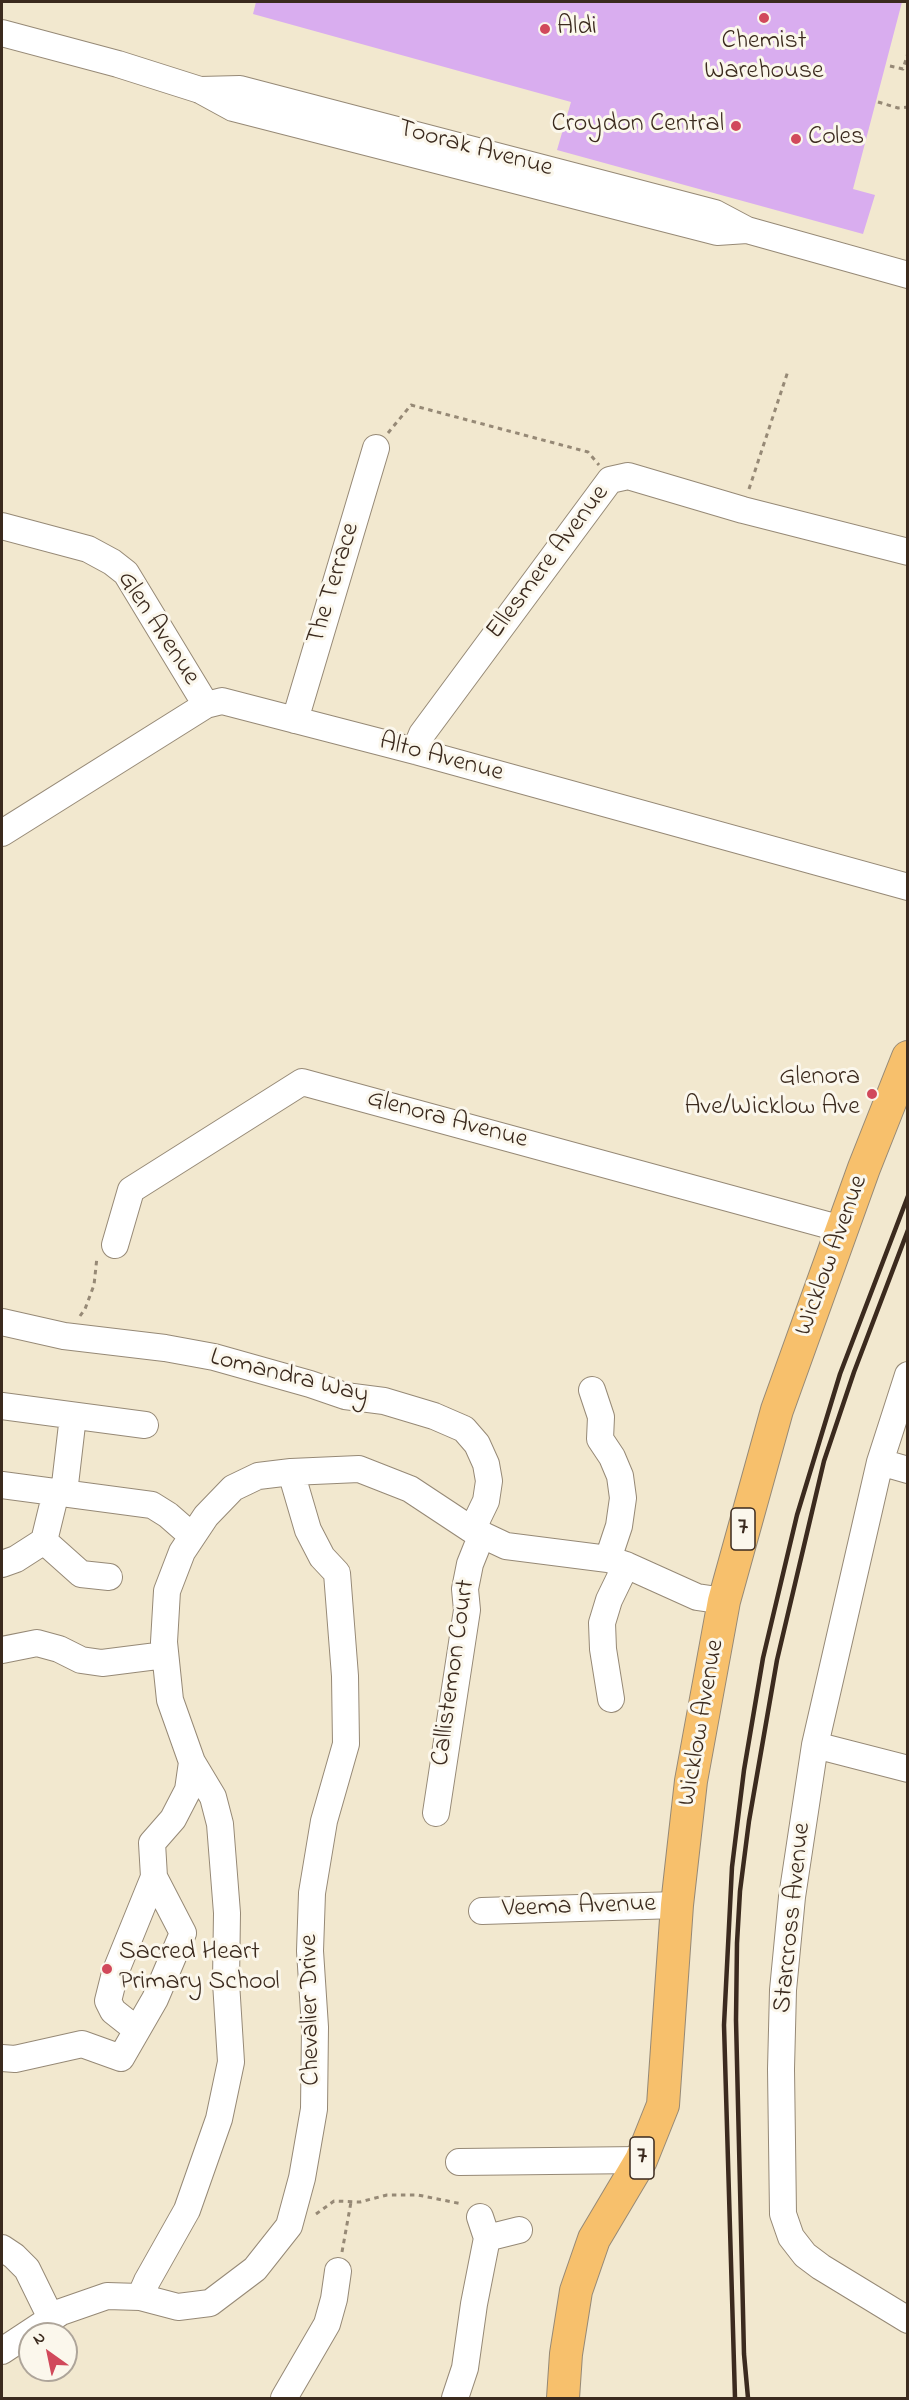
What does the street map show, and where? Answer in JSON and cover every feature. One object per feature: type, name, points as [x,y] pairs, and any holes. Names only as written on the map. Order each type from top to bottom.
[{"type":"main road","name":"Wicklow Avenue","points":[[563,2398],[566,2354],[576,2291],[594,2239],[641,2160],[663,2105],[677,1905],[691,1781],[724,1600],[777,1410],[842,1229],[908,1057]]},
{"type":"street","name":"Toorak Avenue","points":[[2,33],[118,64],[200,90],[233,108],[244,111],[717,232],[747,230],[908,275]]},
{"type":"street","name":"The Terrace","points":[[295,720],[376,448]]},
{"type":"street","name":"Ellesmere Avenue","points":[[415,751],[422,734],[610,480],[628,476],[742,510],[908,552]]},
{"type":"street","name":"Glen Avenue","points":[[2,526],[88,549],[112,562],[126,573],[206,705]]},
{"type":"street","name":"Alto Avenue","points":[[206,705],[222,701],[415,751],[908,887]]},
{"type":"street","points":[[2,833],[206,705]]},
{"type":"street","name":"Glenora Avenue","points":[[115,1245],[131,1190],[302,1082],[842,1229]]},
{"type":"street","name":"Lomandra Way","points":[[2,1322],[64,1336],[165,1348],[214,1358],[345,1396],[394,1404],[434,1416],[464,1429],[477,1444],[486,1464],[489,1481],[477,1532]]},
{"type":"street","name":"Starcross Avenue","points":[[908,1375],[880,1462],[815,1745],[792,1897],[783,1990],[781,2069],[783,2214],[791,2237],[805,2255],[908,2320]]},
{"type":"street","points":[[592,1390],[601,1418],[600,1439],[612,1456],[620,1476],[623,1498],[617,1562],[602,1623],[603,1649],[611,1699]]},
{"type":"street","points":[[2,1406],[145,1425]]},
{"type":"street","points":[[2,1564],[16,1559],[44,1541],[60,1492],[73,1416]]},
{"type":"street","points":[[880,1462],[908,1470]]},
{"type":"street","points":[[140,2297],[187,2210],[219,2120],[231,2062],[226,1982],[227,1912],[220,1824],[213,1797],[192,1762],[170,1700],[164,1642],[166,1591],[182,1552],[206,1516],[233,1488],[258,1476],[359,1468],[410,1489],[477,1532],[506,1546],[617,1562],[697,1597],[724,1600]]},
{"type":"street","name":"Chevalier Drive","points":[[2,2351],[61,2312],[107,2296],[140,2297],[178,2307],[210,2303],[255,2269],[288,2226],[302,2178],[314,2109],[315,2027],[310,1951],[312,1893],[324,1821],[346,1744],[345,1676],[337,1573],[322,1557],[308,1530],[291,1472]]},
{"type":"street","points":[[2,1485],[152,1505],[168,1515],[192,1536]]},
{"type":"street","name":"Callistemon Court","points":[[436,1813],[467,1611],[465,1589],[477,1532]]},
{"type":"street","points":[[44,1541],[81,1574],[109,1577]]},
{"type":"street","points":[[2,1650],[37,1643],[59,1649],[81,1660],[102,1663],[165,1655]]},
{"type":"street","points":[[815,1745],[908,1770]]},
{"type":"street","points":[[2,2058],[15,2059],[82,2044],[121,2058],[155,1999],[183,1933],[154,1877],[152,1843],[172,1819],[188,1790],[192,1762]]},
{"type":"street","points":[[137,2031],[113,2011],[108,2001],[115,1973],[154,1877]]},
{"type":"street","name":"Veema Avenue","points":[[482,1911],[677,1905]]},
{"type":"street","points":[[459,2162],[641,2160]]},
{"type":"street","points":[[455,2398],[465,2368],[484,2227],[519,2230]]},
{"type":"street","points":[[2,2248],[27,2269],[51,2318]]},
{"type":"street","points":[[284,2398],[327,2324],[338,2271]]},
{"type":"path","points":[[890,66],[903,69],[908,52]]},
{"type":"path","points":[[878,102],[898,108],[908,107]]},
{"type":"path","points":[[742,510],[788,371]]},
{"type":"path","points":[[376,448],[411,405],[588,452],[610,480]]},
{"type":"path","points":[[64,1336],[85,1309],[94,1285],[98,1254],[115,1245]]},
{"type":"path","points":[[338,2271],[351,2202],[387,2195],[418,2194],[465,2205],[484,2227]]},
{"type":"building","name":"Croydon Central","points":[[256,2],[902,2],[853,189],[875,195],[863,234],[557,150],[571,102],[253,14]]},
{"type":"railway","points":[[735,2398],[724,2025],[732,1867],[744,1770],[763,1658],[797,1515],[840,1374],[908,1196]]},
{"type":"railway","points":[[748,2398],[744,2354],[736,2020],[740,1891],[749,1821],[777,1660],[824,1461],[854,1372],[908,1230]]},
{"type":"place","name":"Chemist Warehouse","points":[[764,18]]},
{"type":"place","name":"Aldi","points":[[545,29]]},
{"type":"place","name":"Croydon Central","points":[[736,126]]},
{"type":"place","name":"Coles","points":[[796,139]]},
{"type":"place","name":"Glenora Ave/Wicklow Ave","points":[[872,1094]]},
{"type":"place","name":"Sacred Heart Primary School","points":[[107,1969]]}]
